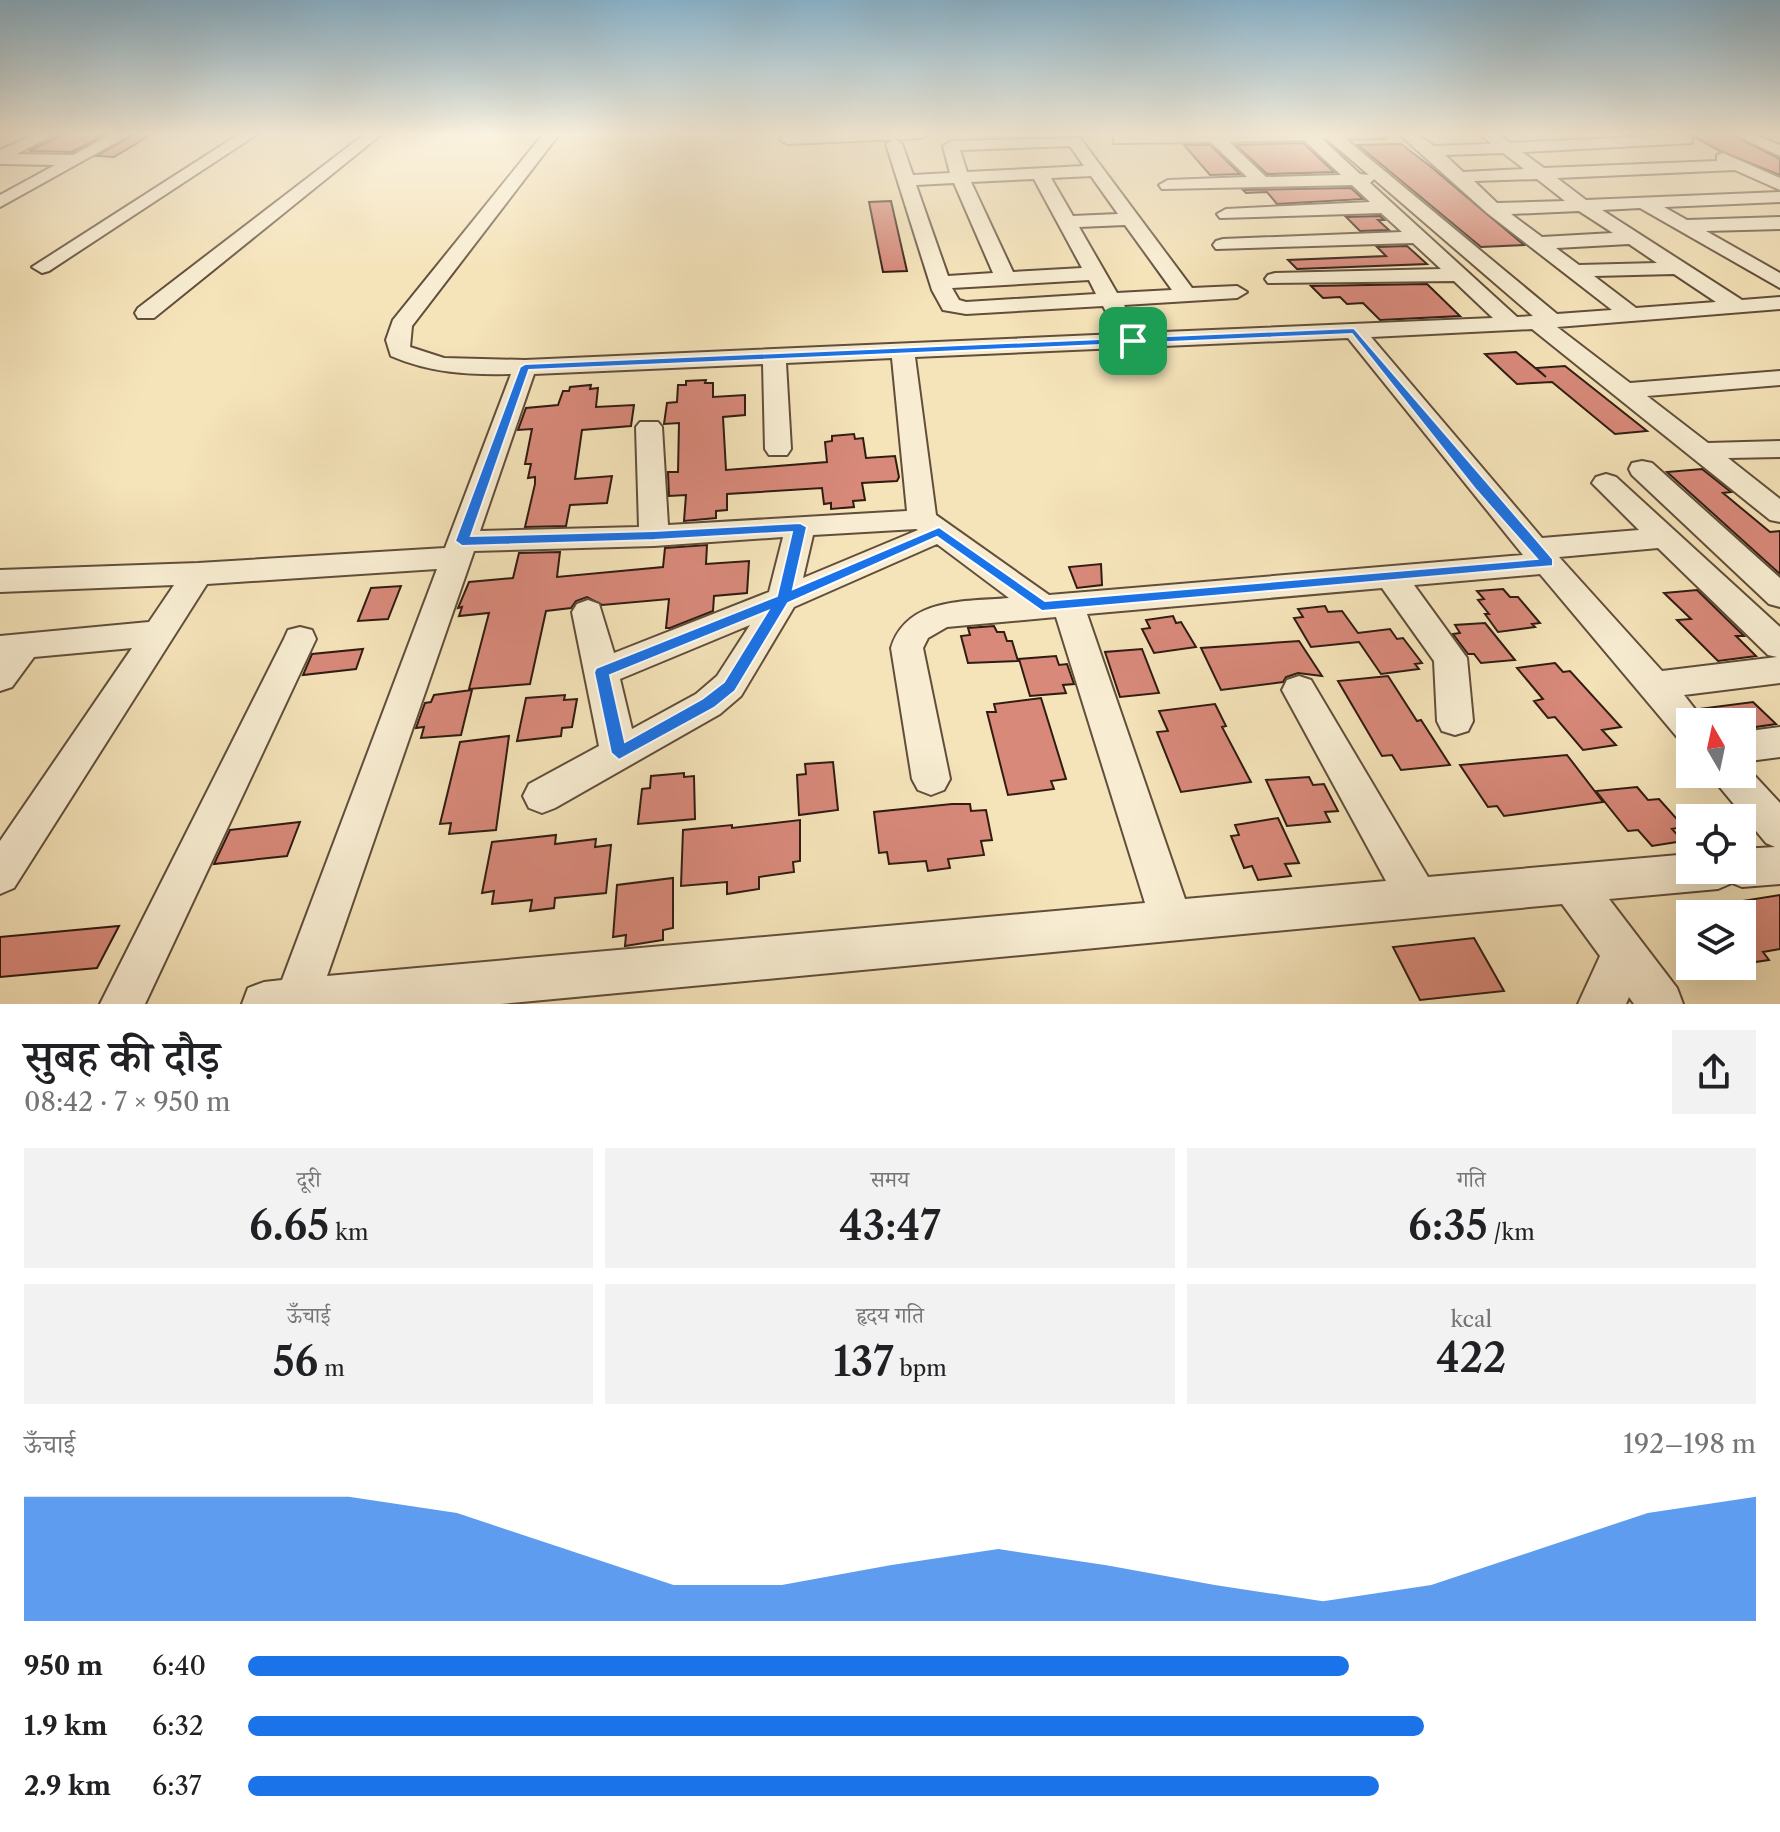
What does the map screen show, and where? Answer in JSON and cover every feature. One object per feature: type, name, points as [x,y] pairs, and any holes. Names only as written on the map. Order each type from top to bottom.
[{"type":"street","points":[[0,202],[39,180]]},
{"type":"street","points":[[42,267],[178,180]]},
{"type":"street","points":[[146,313],[315,180]]},
{"type":"street","points":[[515,180],[401,325],[397,340],[399,351],[447,366],[525,367],[1512,324],[1780,303]]},
{"type":"street","points":[[907,180],[940,283],[951,305],[966,308],[1237,292]]},
{"type":"street","points":[[961,180],[1006,279]]},
{"type":"street","points":[[1043,180],[1133,341]]},
{"type":"street","points":[[1100,180],[1186,295]]},
{"type":"street","points":[[1202,180],[1206,184]]},
{"type":"street","points":[[1168,185],[1330,180]]},
{"type":"street","points":[[1358,180],[1512,324]]},
{"type":"street","points":[[1385,180],[1624,391],[1780,513]]},
{"type":"street","points":[[1461,180],[1493,209],[1632,315]]},
{"type":"street","points":[[1552,180],[1582,205],[1737,306]]},
{"type":"street","points":[[1616,180],[1643,203],[1770,270],[1780,282]]},
{"type":"street","points":[[1691,180],[1726,200]]},
{"type":"street","points":[[1493,209],[1780,197]]},
{"type":"street","points":[[1226,214],[1387,207]]},
{"type":"street","points":[[1067,222],[1128,219]]},
{"type":"street","points":[[1537,243],[1634,239],[1780,223]]},
{"type":"street","points":[[1223,245],[1419,237]]},
{"type":"street","points":[[1575,271],[1770,270]]},
{"type":"street","points":[[940,283],[1096,273]]},
{"type":"street","points":[[1275,279],[1459,275]]},
{"type":"street","points":[[1354,331],[1676,711]]},
{"type":"street","points":[[903,352],[930,525]]},
{"type":"street","points":[[774,357],[778,449]]},
{"type":"street","points":[[525,367],[299,1002],[1676,874]]},
{"type":"street","points":[[1624,391],[1780,378]]},
{"type":"street","points":[[649,427],[654,536]]},
{"type":"street","points":[[1702,451],[1779,449]]},
{"type":"street","points":[[1642,469],[1780,596]]},
{"type":"street","points":[[1606,483],[1780,646]]},
{"type":"street","points":[[601,672],[783,599],[930,525]]},
{"type":"street","points":[[0,581],[198,574],[459,549],[800,527],[930,525],[1055,605],[1172,921]]},
{"type":"street","points":[[542,796],[708,704],[729,686],[783,599],[800,527]]},
{"type":"street","points":[[931,779],[907,648],[910,635],[924,621],[946,615],[1390,576],[1665,538]]},
{"type":"street","points":[[0,875],[198,574]]},
{"type":"street","points":[[1390,576],[1450,658],[1455,721]]},
{"type":"street","points":[[588,612],[619,753]]},
{"type":"street","points":[[0,678],[12,647],[160,633]]},
{"type":"street","points":[[122,1004],[300,639]]},
{"type":"street","points":[[1653,686],[1780,670]]},
{"type":"street","points":[[1299,690],[1417,898]]},
{"type":"street","points":[[1756,745],[1780,742]]},
{"type":"street","points":[[1743,788],[1780,831]]},
{"type":"street","points":[[1756,867],[1780,865]]},
{"type":"street","points":[[1572,883],[1661,1004]]},
{"type":"street","points":[[1600,1004],[1608,993],[1623,952]]},
{"type":"building","points":[[1400,180],[1446,180],[1524,245],[1481,247]]},
{"type":"building","points":[[1351,188],[1363,199],[1277,204],[1267,192],[1246,193],[1243,190]]},
{"type":"building","points":[[891,201],[907,271],[883,272],[869,202]]},
{"type":"building","points":[[1380,216],[1384,220],[1378,220],[1389,230],[1360,231],[1346,217]]},
{"type":"building","points":[[1407,246],[1427,264],[1297,269],[1288,260],[1386,256],[1377,247]]},
{"type":"building","points":[[1427,284],[1460,316],[1380,320],[1363,303],[1347,304],[1340,297],[1323,298],[1311,286]]},
{"type":"building","points":[[1516,352],[1546,377],[1536,368],[1565,366],[1647,431],[1615,434],[1552,382],[1517,384],[1485,354]]},
{"type":"building","points":[[706,380],[705,383],[713,383],[713,397],[745,395],[745,415],[723,417],[726,470],[827,462],[825,442],[832,441],[832,436],[854,434],[855,439],[863,438],[866,458],[895,456],[897,481],[862,483],[865,500],[853,501],[854,507],[831,509],[831,503],[824,504],[822,488],[727,494],[727,510],[716,511],[716,518],[684,521],[686,495],[669,496],[668,472],[678,472],[679,423],[664,424],[667,403],[677,402],[678,385],[686,385],[686,381]]},
{"type":"building","points":[[591,385],[590,389],[598,388],[596,407],[634,405],[631,426],[582,430],[575,479],[612,476],[607,503],[570,505],[566,526],[525,527],[535,484],[535,477],[528,478],[531,464],[525,464],[532,429],[518,430],[526,408],[558,405],[563,391],[569,391],[570,387]]},
{"type":"building","points":[[1702,469],[1731,492],[1723,493],[1770,532],[1780,531],[1780,574],[1667,472]]},
{"type":"building","points":[[707,545],[706,564],[749,561],[747,593],[714,596],[713,611],[670,628],[666,628],[669,599],[602,605],[587,597],[576,601],[571,608],[546,611],[530,684],[469,689],[489,613],[459,616],[462,607],[458,608],[469,582],[513,578],[519,553],[560,552],[557,577],[663,567],[665,548]]},
{"type":"building","points":[[1101,564],[1102,585],[1077,588],[1069,567]]},
{"type":"building","points":[[401,586],[388,619],[358,621],[371,588]]},
{"type":"building","points":[[1503,589],[1510,597],[1518,597],[1540,623],[1532,624],[1535,627],[1498,632],[1485,614],[1489,614],[1478,600],[1484,599],[1477,591]]},
{"type":"building","points":[[1697,590],[1744,636],[1736,636],[1756,656],[1718,661],[1677,620],[1691,619],[1664,593]]},
{"type":"building","points":[[1325,606],[1328,612],[1342,611],[1358,633],[1390,629],[1397,639],[1403,638],[1422,663],[1415,664],[1419,669],[1381,674],[1359,642],[1311,647],[1294,618],[1303,617],[1298,609]]},
{"type":"building","points":[[1173,616],[1176,623],[1181,622],[1196,647],[1154,653],[1142,629],[1150,628],[1146,620]]},
{"type":"building","points":[[1485,623],[1515,660],[1481,663],[1474,654],[1468,654],[1453,634],[1460,633],[1455,625]]},
{"type":"building","points":[[994,626],[997,632],[1004,632],[1007,641],[1012,641],[1018,661],[968,663],[961,636],[970,635],[968,628]]},
{"type":"building","points":[[1299,641],[1322,676],[1298,673],[1286,677],[1283,682],[1221,690],[1201,648]]},
{"type":"building","points":[[363,649],[356,669],[303,675],[312,654]]},
{"type":"building","points":[[1142,649],[1159,693],[1120,697],[1105,652]]},
{"type":"building","points":[[1056,656],[1059,665],[1067,664],[1074,684],[1063,685],[1066,693],[1030,696],[1019,659]]},
{"type":"building","points":[[1555,663],[1563,672],[1570,671],[1621,727],[1602,730],[1616,745],[1583,750],[1555,717],[1548,718],[1534,701],[1543,699],[1517,668]]},
{"type":"building","points":[[1388,676],[1450,765],[1401,770],[1392,755],[1382,756],[1338,681]]},
{"type":"building","points":[[472,690],[461,735],[421,738],[424,727],[416,728],[425,703],[431,702],[434,695]]},
{"type":"building","points":[[565,695],[564,700],[577,699],[572,727],[562,728],[561,736],[517,741],[526,698]]},
{"type":"building","points":[[1041,698],[1066,779],[1051,781],[1054,789],[1008,795],[987,712],[996,712],[994,704]]},
{"type":"building","points":[[1753,702],[1776,724],[1756,727],[1756,708],[1707,708]]},
{"type":"building","points":[[1215,704],[1226,726],[1222,727],[1251,782],[1181,792],[1157,732],[1168,731],[1159,711]]},
{"type":"building","points":[[509,736],[496,830],[449,834],[451,823],[440,824],[460,742]]},
{"type":"building","points":[[1567,755],[1603,802],[1504,816],[1497,806],[1488,807],[1460,765]]},
{"type":"building","points":[[833,762],[838,810],[799,815],[797,775],[806,774],[805,764]]},
{"type":"building","points":[[684,773],[684,777],[694,776],[695,819],[638,824],[642,789],[650,788],[651,776]]},
{"type":"building","points":[[1309,777],[1313,785],[1324,784],[1338,811],[1325,812],[1330,822],[1287,826],[1266,780]]},
{"type":"building","points":[[1637,787],[1648,800],[1659,799],[1676,818],[1676,828],[1672,829],[1676,833],[1676,842],[1652,846],[1638,830],[1628,831],[1596,791]]},
{"type":"building","points":[[970,804],[971,811],[986,810],[992,840],[981,841],[984,855],[948,859],[950,868],[928,871],[926,861],[889,864],[887,852],[879,853],[874,812]]},
{"type":"building","points":[[1278,818],[1299,863],[1285,864],[1291,876],[1258,880],[1252,866],[1244,868],[1231,836],[1239,835],[1235,825]]},
{"type":"building","points":[[800,820],[800,861],[793,862],[794,872],[759,877],[759,889],[727,894],[727,882],[681,886],[683,830]]},
{"type":"building","points":[[300,822],[287,856],[214,864],[230,830]]},
{"type":"building","points":[[556,835],[555,844],[596,839],[595,847],[611,845],[606,893],[555,898],[554,908],[530,911],[532,900],[492,904],[494,891],[482,893],[492,842]]},
{"type":"building","points":[[673,878],[673,928],[663,930],[663,940],[625,946],[626,935],[613,937],[617,885]]},
{"type":"building","points":[[1780,895],[1780,949],[1763,952],[1769,960],[1756,962],[1756,900],[1748,900]]},
{"type":"building","points":[[119,926],[97,968],[0,977],[0,937]]},
{"type":"building","points":[[1474,938],[1504,991],[1420,1000],[1393,947]]},
{"type":"route","points":[[1133,341],[525,367],[462,541],[654,536],[800,527],[783,599],[729,686],[708,704],[619,753],[601,672],[783,599],[939,532],[1042,606],[1548,563],[1481,487],[1354,331],[1133,341]]}]
